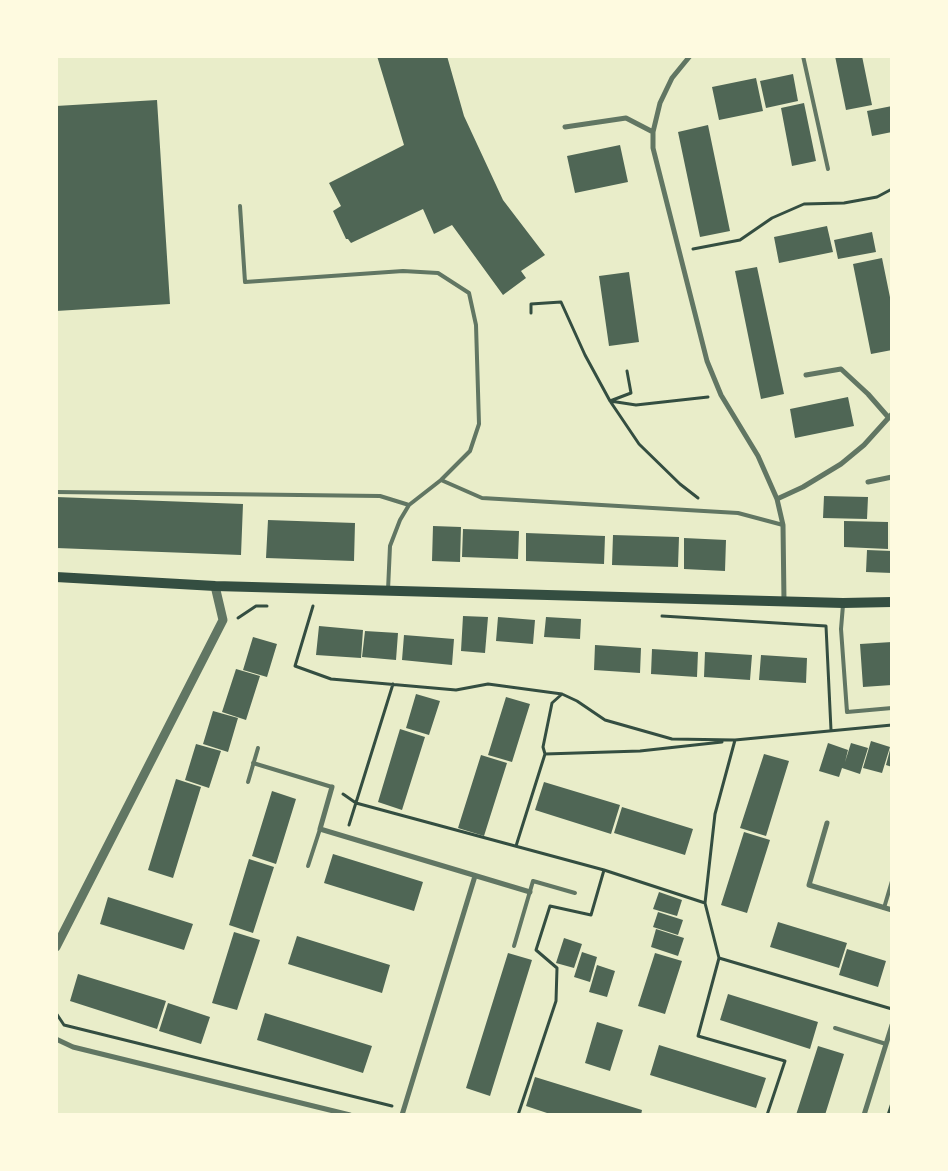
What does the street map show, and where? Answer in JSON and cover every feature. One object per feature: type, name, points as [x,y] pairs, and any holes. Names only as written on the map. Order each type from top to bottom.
[{"type":"main road","points":[[56,577],[215,586],[843,603],[892,602]]},
{"type":"street","points":[[690,56],[672,78],[660,104],[653,132],[653,148],[707,361],[721,395],[758,456],[777,499],[783,525],[784,601]]},
{"type":"street","points":[[565,127],[626,118],[653,132]]},
{"type":"street","points":[[777,499],[803,487],[841,464],[864,445],[890,416],[841,369],[806,375]]},
{"type":"street","points":[[868,482],[892,477]]},
{"type":"street","points":[[56,947],[223,620],[215,586]]},
{"type":"street","points":[[332,787],[320,829],[530,892]]},
{"type":"street","points":[[827,823],[808,885],[892,910]]},
{"type":"street","points":[[403,1112],[475,876]]},
{"type":"street","points":[[864,1115],[892,1025]]},
{"type":"street","points":[[56,1039],[73,1047],[350,1115]]},
{"type":"lane","points":[[803,56],[828,169]]},
{"type":"lane","points":[[240,206],[244,282],[403,271],[438,273],[469,293],[476,325],[479,424],[470,451],[441,480],[409,505],[400,520],[390,546],[388,591]]},
{"type":"lane","points":[[441,480],[482,498],[738,513],[783,525]]},
{"type":"lane","points":[[56,492],[380,496],[409,505]]},
{"type":"lane","points":[[843,603],[841,629],[847,712],[892,708]]},
{"type":"lane","points":[[248,782],[258,748]]},
{"type":"lane","points":[[253,763],[332,787]]},
{"type":"lane","points":[[308,866],[320,829]]},
{"type":"lane","points":[[514,946],[533,881],[575,893]]},
{"type":"lane","points":[[884,908],[892,881]]},
{"type":"lane","points":[[835,1028],[886,1044]]},
{"type":"path","points":[[678,252],[740,240],[772,218],[804,204],[852,201],[877,197],[892,189]]},
{"type":"path","points":[[531,313],[531,304],[562,302],[584,355],[610,401],[640,444],[680,484],[717,512]]},
{"type":"path","points":[[610,401],[631,393],[627,371]]},
{"type":"path","points":[[610,401],[636,405],[721,395]]},
{"type":"path","points":[[238,618],[256,606],[275,606]]},
{"type":"path","points":[[304,606],[323,606]]},
{"type":"path","points":[[313,606],[295,666],[331,680],[456,690],[488,684],[562,694],[577,701],[605,720],[672,739],[735,740]]},
{"type":"path","points":[[658,616],[826,626],[831,730]]},
{"type":"path","points":[[345,836],[393,684]]},
{"type":"path","points":[[516,846],[545,754],[543,747],[552,703],[562,694]]},
{"type":"path","points":[[545,754],[640,751],[892,724]]},
{"type":"path","points":[[735,740],[715,814],[705,903],[719,958],[698,1036],[785,1061],[767,1115]]},
{"type":"path","points":[[332,787],[356,803],[604,870],[705,903]]},
{"type":"path","points":[[518,1115],[556,1001],[557,968],[536,950],[550,906],[591,915],[604,870]]},
{"type":"path","points":[[719,958],[892,1009]]},
{"type":"path","points":[[56,1013],[64,1025],[403,1112]]},
{"type":"path","points":[[888,1115],[892,1103]]},
{"type":"building","points":[[377,56],[447,56],[464,116],[503,200],[545,255],[521,271],[526,278],[503,295],[452,225],[434,234],[423,209],[351,243],[346,239],[333,211],[341,206],[329,183],[404,145]]},
{"type":"building","points":[[835,56],[862,56],[872,105],[846,110]]},
{"type":"building","points":[[793,74],[798,101],[766,108],[760,81]]},
{"type":"building","points":[[756,78],[763,111],[719,120],[712,87]]},
{"type":"building","points":[[157,100],[170,304],[56,311],[56,106]]},
{"type":"building","points":[[804,103],[816,161],[792,166],[781,108]]},
{"type":"building","points":[[892,106],[892,132],[872,136],[867,111]]},
{"type":"building","points":[[708,125],[730,231],[700,237],[678,132]]},
{"type":"building","points":[[620,145],[628,182],[575,193],[567,156]]},
{"type":"building","points":[[827,226],[833,252],[779,263],[774,237]]},
{"type":"building","points":[[872,232],[876,252],[838,259],[834,240]]},
{"type":"building","points":[[882,258],[892,307],[892,350],[871,354],[853,264]]},
{"type":"building","points":[[757,267],[784,394],[761,399],[735,271]]},
{"type":"building","points":[[629,272],[639,342],[609,346],[599,276]]},
{"type":"building","points":[[848,397],[854,426],[795,438],[790,409]]},
{"type":"building","points":[[824,496],[868,497],[867,519],[823,518]]},
{"type":"building","points":[[56,497],[243,504],[241,555],[56,548]]},
{"type":"building","points":[[268,520],[355,523],[354,561],[266,558]]},
{"type":"building","points":[[844,521],[888,522],[888,549],[844,547]]},
{"type":"building","points":[[433,526],[461,527],[460,562],[432,561]]},
{"type":"building","points":[[463,529],[519,531],[518,559],[462,557]]},
{"type":"building","points":[[526,533],[605,536],[604,564],[526,561]]},
{"type":"building","points":[[613,535],[679,537],[678,567],[612,565]]},
{"type":"building","points":[[684,538],[726,540],[725,571],[684,569]]},
{"type":"building","points":[[867,550],[892,551],[892,573],[866,572]]},
{"type":"building","points":[[463,616],[488,617],[485,653],[461,651]]},
{"type":"building","points":[[498,617],[535,620],[533,644],[496,641]]},
{"type":"building","points":[[546,617],[581,619],[580,639],[544,637]]},
{"type":"building","points":[[319,626],[363,630],[361,658],[316,655]]},
{"type":"building","points":[[365,631],[398,633],[396,660],[362,657]]},
{"type":"building","points":[[404,635],[454,639],[452,665],[402,660]]},
{"type":"building","points":[[253,637],[277,644],[267,677],[243,670]]},
{"type":"building","points":[[892,642],[892,685],[863,687],[860,644]]},
{"type":"building","points":[[595,645],[641,648],[640,673],[594,670]]},
{"type":"building","points":[[652,649],[698,652],[697,677],[651,674]]},
{"type":"building","points":[[705,652],[752,655],[750,680],[704,677]]},
{"type":"building","points":[[761,655],[807,658],[806,683],[759,680]]},
{"type":"building","points":[[236,669],[260,676],[246,720],[222,712]]},
{"type":"building","points":[[416,694],[440,701],[429,735],[406,728]]},
{"type":"building","points":[[506,697],[530,704],[512,762],[488,755]]},
{"type":"building","points":[[213,711],[238,718],[228,752],[203,744]]},
{"type":"building","points":[[400,729],[425,737],[402,810],[378,802]]},
{"type":"building","points":[[871,741],[890,747],[882,773],[863,768]]},
{"type":"building","points":[[828,743],[848,750],[845,762],[851,743],[868,748],[860,774],[842,768],[839,777],[819,771]]},
{"type":"building","points":[[196,744],[221,751],[209,788],[185,780]]},
{"type":"building","points":[[892,747],[892,767],[886,765]]},
{"type":"building","points":[[764,754],[789,761],[766,836],[740,828]]},
{"type":"building","points":[[481,755],[507,763],[484,836],[458,828]]},
{"type":"building","points":[[176,779],[201,787],[173,878],[148,870]]},
{"type":"building","points":[[544,782],[620,805],[611,834],[535,810]]},
{"type":"building","points":[[272,791],[296,799],[276,864],[252,856]]},
{"type":"building","points":[[622,807],[693,829],[685,855],[614,833]]},
{"type":"building","points":[[744,832],[770,840],[747,913],[721,905]]},
{"type":"building","points":[[333,854],[423,882],[414,911],[324,883]]},
{"type":"building","points":[[249,859],[274,867],[253,933],[229,925]]},
{"type":"building","points":[[659,892],[682,900],[677,916],[653,909]]},
{"type":"building","points":[[108,897],[193,924],[184,950],[100,924]]},
{"type":"building","points":[[658,912],[683,920],[678,935],[653,927]]},
{"type":"building","points":[[778,922],[847,943],[839,968],[770,947]]},
{"type":"building","points":[[656,929],[684,938],[678,956],[651,947]]},
{"type":"building","points":[[234,932],[260,940],[237,1010],[212,1003]]},
{"type":"building","points":[[297,936],[390,965],[382,993],[288,964]]},
{"type":"building","points":[[564,938],[582,944],[574,968],[556,963]]},
{"type":"building","points":[[847,949],[886,961],[878,987],[839,975]]},
{"type":"building","points":[[582,952],[597,957],[590,982],[574,977]]},
{"type":"building","points":[[508,953],[532,960],[490,1096],[466,1088]]},
{"type":"building","points":[[655,953],[682,961],[665,1014],[638,1006]]},
{"type":"building","points":[[597,965],[615,971],[607,997],[589,992]]},
{"type":"building","points":[[78,974],[166,1001],[157,1029],[70,1001]]},
{"type":"building","points":[[728,994],[818,1022],[810,1049],[720,1020]]},
{"type":"building","points":[[168,1003],[210,1017],[201,1044],[159,1031]]},
{"type":"building","points":[[265,1013],[372,1046],[363,1073],[257,1040]]},
{"type":"building","points":[[597,1022],[623,1030],[610,1071],[585,1063]]},
{"type":"building","points":[[659,1045],[766,1078],[756,1108],[650,1075]]},
{"type":"building","points":[[818,1046],[844,1054],[825,1115],[796,1115]]},
{"type":"building","points":[[535,1077],[642,1110],[641,1115],[553,1115],[526,1106]]}]
